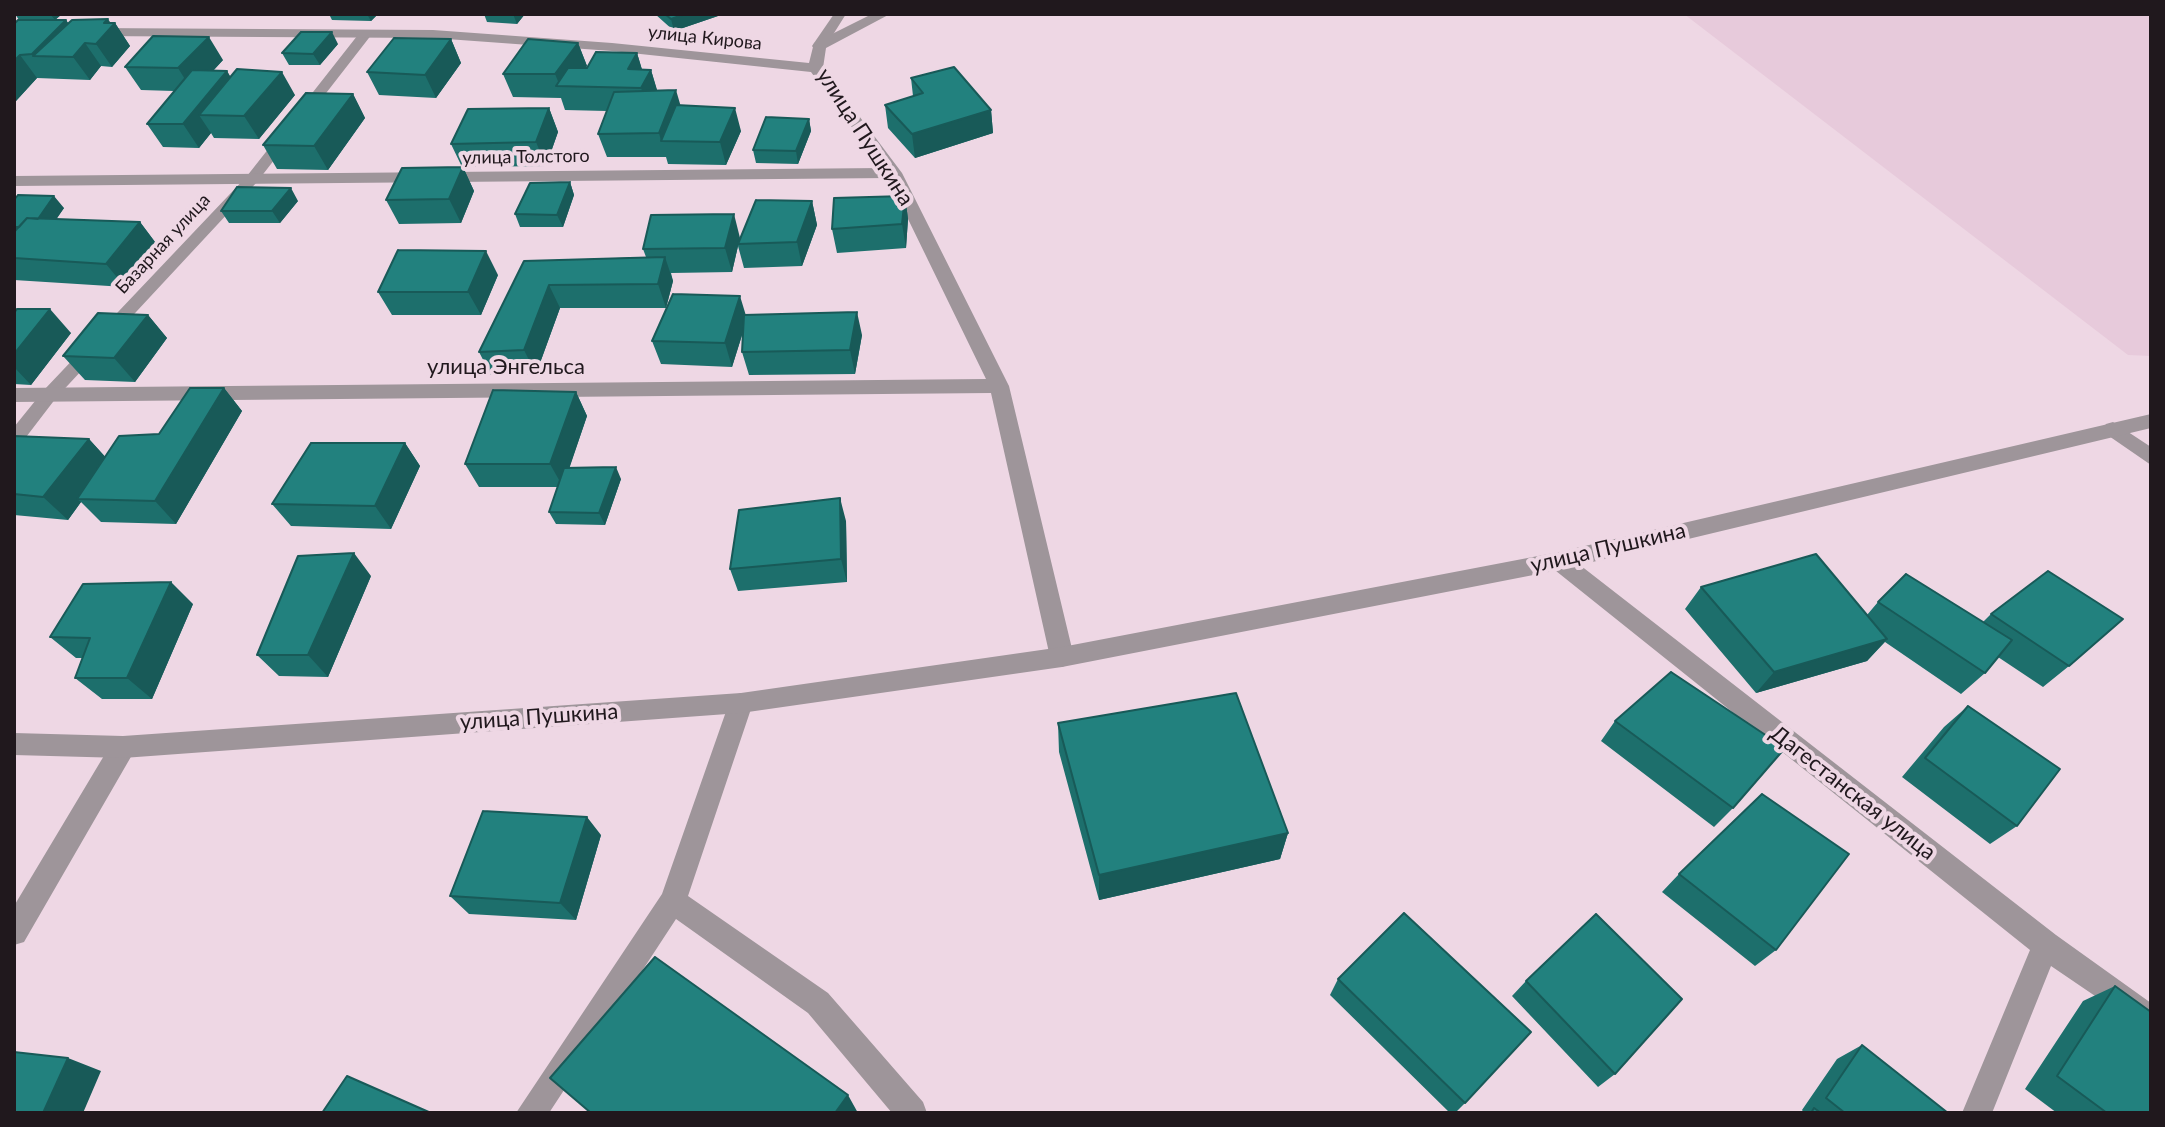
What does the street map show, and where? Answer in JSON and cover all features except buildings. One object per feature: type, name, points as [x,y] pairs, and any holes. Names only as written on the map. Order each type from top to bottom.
[{"type":"street","name":"улица Пушкина","points":[[883,14],[819,46],[816,68],[894,173],[999,386],[1062,657]]},
{"type":"street","name":"улица Кирова","points":[[72,32],[433,34],[612,47],[816,68]]},
{"type":"street","name":"улица Толстого","points":[[14,181],[894,173]]},
{"type":"street","name":"улица Энгельса","points":[[14,395],[999,386]]},
{"type":"street","name":"улица Пушкина","points":[[14,744],[123,747],[741,703],[1062,657],[1559,561],[2151,421]]},
{"type":"street","points":[[2113,429],[2151,458]]},
{"type":"street","name":"Дагестанская улица","points":[[1559,561],[2046,945],[2151,1020]]},
{"type":"street","points":[[531,1113],[673,901],[741,703]]},
{"type":"street","points":[[14,932],[123,747]]},
{"type":"street","points":[[673,901],[818,1003],[912,1113]]},
{"type":"street","points":[[1977,1113],[2046,945]]},
{"type":"lane","points":[[819,46],[840,14]]},
{"type":"lane","name":"Базарная улица","points":[[14,440],[50,394],[252,179],[366,34]]},
{"type":"shaded area","points":[[1684,14],[2151,14],[2151,356],[2128,355]]}]
